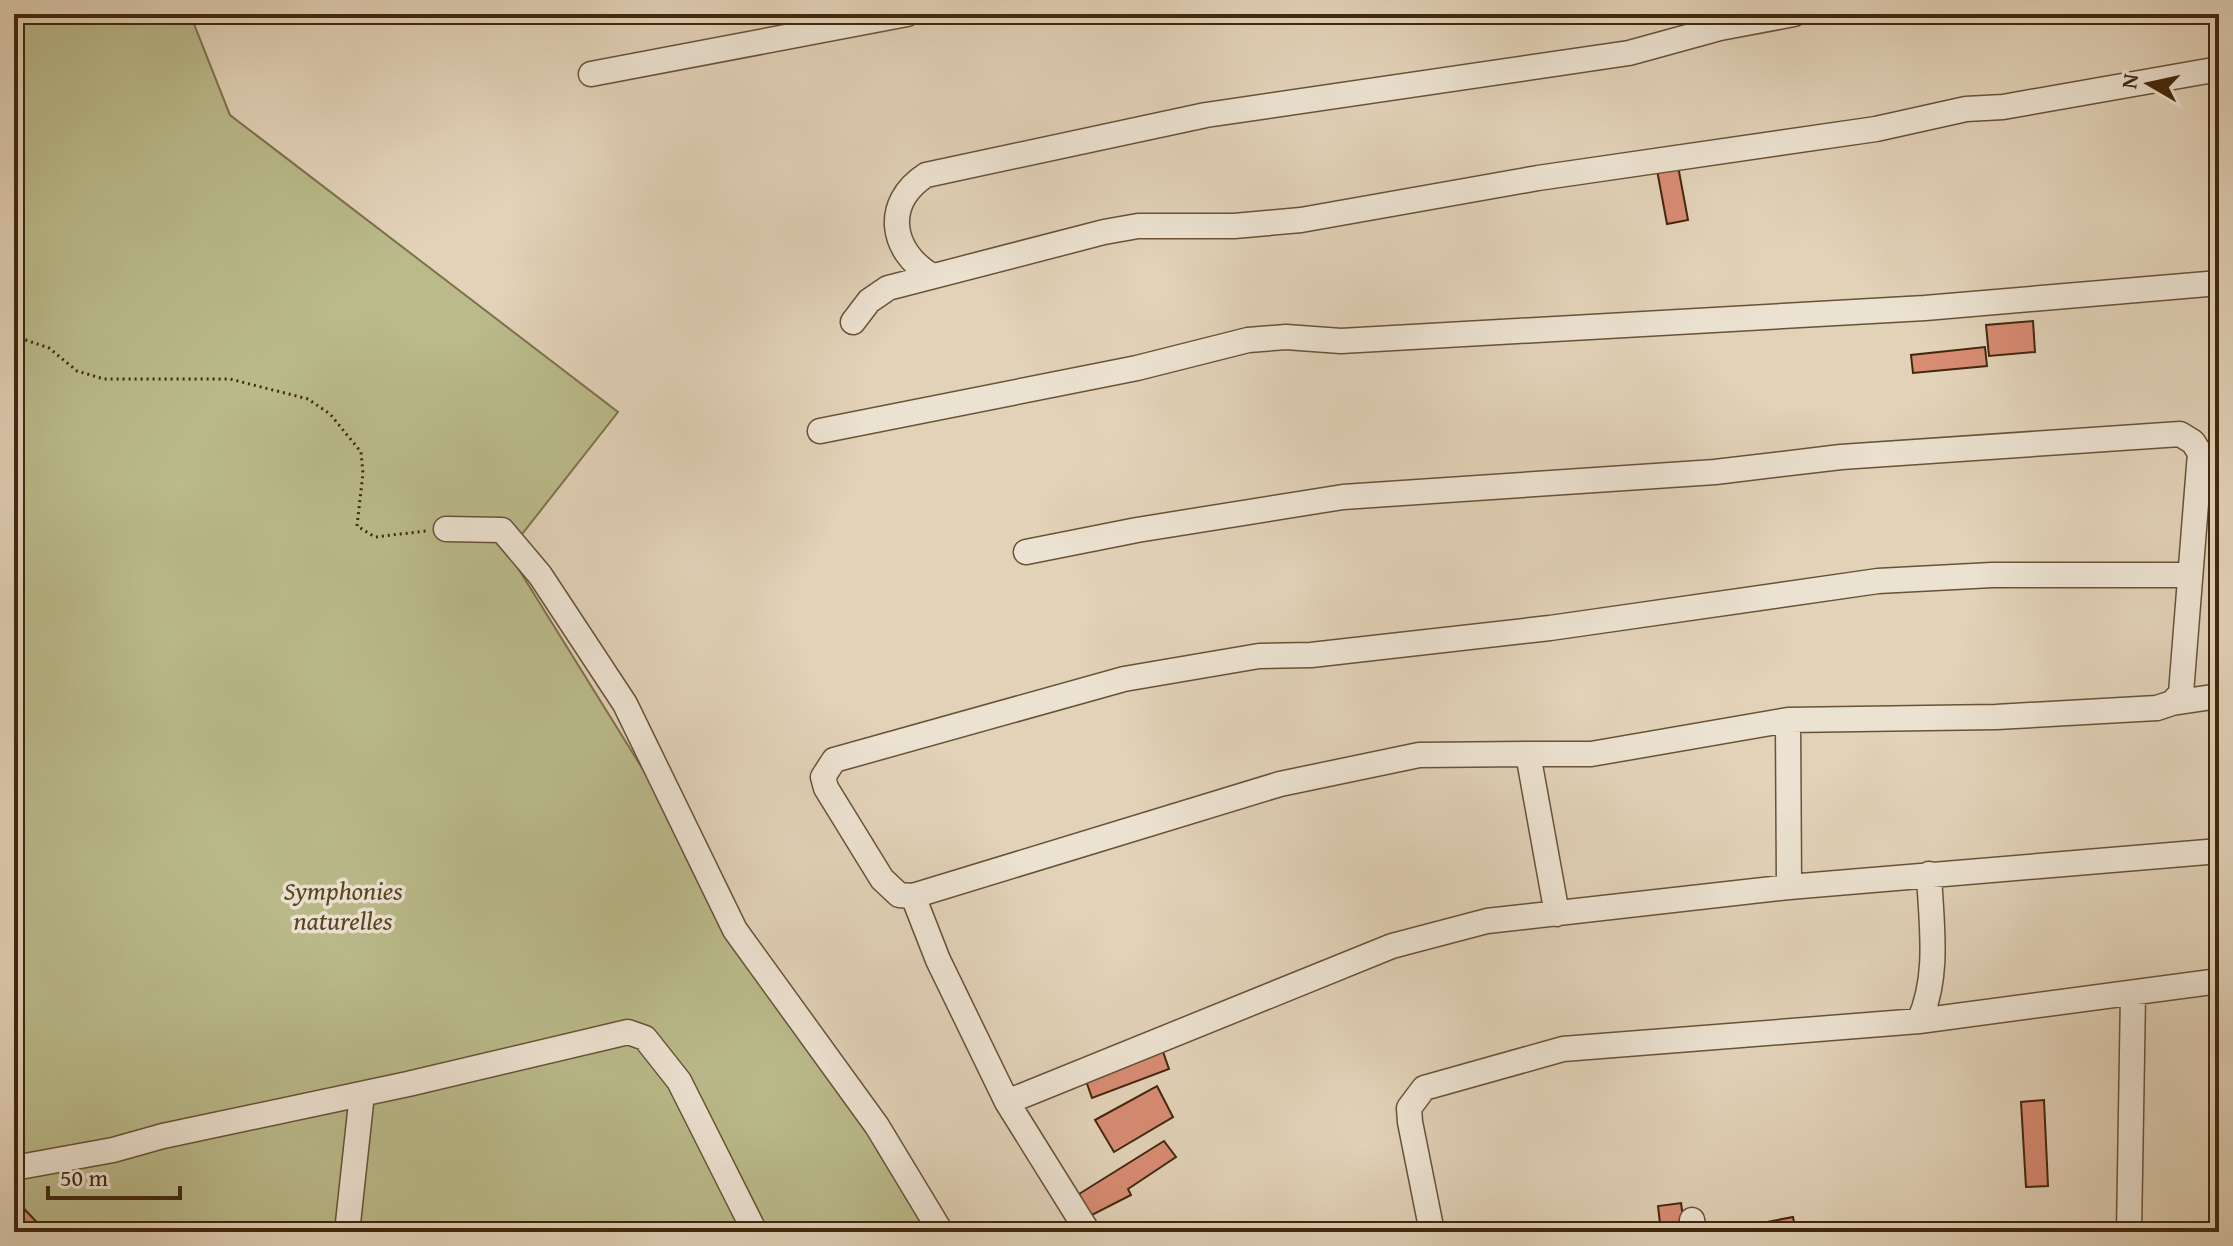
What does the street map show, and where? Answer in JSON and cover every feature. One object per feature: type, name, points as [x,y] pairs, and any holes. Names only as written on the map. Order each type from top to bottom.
[{"type":"street","points":[[591,74],[907,14]]},
{"type":"street","points":[[932,276],[916,267],[897,235],[901,198],[911,185],[926,175],[1206,115],[1629,53],[1720,28],[1794,14]]},
{"type":"street","points":[[853,322],[869,301],[888,288],[1138,226],[1234,226],[1301,220],[1538,178],[1876,129],[1966,109],[2003,107],[2219,69]]},
{"type":"street","points":[[820,431],[1137,368],[1248,340],[1286,337],[1341,341],[1925,308],[2219,283]]},
{"type":"street","points":[[1026,552],[1137,530],[1343,497],[1715,472],[1841,457],[2180,434],[2193,442],[2200,453],[2181,693],[2172,703]]},
{"type":"street","points":[[446,529],[502,530],[540,575],[625,704],[735,930],[877,1126],[941,1232]]},
{"type":"street","points":[[2188,575],[1992,575],[1878,581],[1550,628],[1311,655],[1259,656],[1124,679],[834,760],[825,769],[826,788],[882,879],[899,895],[913,896],[1266,788],[1419,755],[1591,754],[1788,720],[1996,717],[2157,708],[2219,696]]},
{"type":"street","points":[[1788,720],[1789,887]]},
{"type":"street","points":[[1528,754],[1557,914]]},
{"type":"street","points":[[1007,1102],[1392,946],[1487,921],[1789,887],[2219,851]]},
{"type":"street","points":[[1919,1021],[1928,998],[1932,966],[1929,874]]},
{"type":"street","points":[[913,896],[938,960],[1007,1102],[1088,1232]]},
{"type":"street","points":[[1432,1232],[1409,1108],[1424,1088],[1563,1049],[1919,1021],[2133,995],[2219,981]]},
{"type":"street","points":[[2129,1232],[2133,995]]},
{"type":"street","points":[[14,1168],[113,1150],[163,1136],[362,1094],[628,1032],[645,1038],[679,1081],[755,1232]]},
{"type":"street","points":[[347,1232],[362,1094]]},
{"type":"path","points":[[14,336],[49,348],[77,371],[104,379],[230,379],[308,399],[330,414],[361,452],[362,495],[357,526],[375,537],[446,529]]},
{"type":"green space","name":"Symphonies naturelles","points":[[14,14],[190,14],[230,115],[618,412],[508,552],[930,1232],[14,1232]]},
{"type":"building","points":[[1678,166],[1688,220],[1667,224],[1657,170]]},
{"type":"building","points":[[2033,321],[2035,352],[1989,356],[1986,325]]},
{"type":"building","points":[[1985,347],[1987,366],[1913,373],[1911,355]]},
{"type":"building","points":[[1161,1046],[1169,1069],[1092,1098],[1084,1075]]},
{"type":"building","points":[[1157,1086],[1173,1117],[1114,1152],[1095,1120]]},
{"type":"building","points":[[2044,1100],[2048,1186],[2026,1187],[2021,1102]]},
{"type":"building","points":[[1164,1141],[1176,1157],[1128,1189],[1131,1195],[1090,1216],[1079,1194]]},
{"type":"building","points":[[14,1198],[46,1232],[14,1232]]},
{"type":"building","points":[[1681,1203],[1685,1232],[1661,1232],[1658,1206]]},
{"type":"building","points":[[1793,1217],[1796,1232],[1747,1232],[1746,1226]]}]
